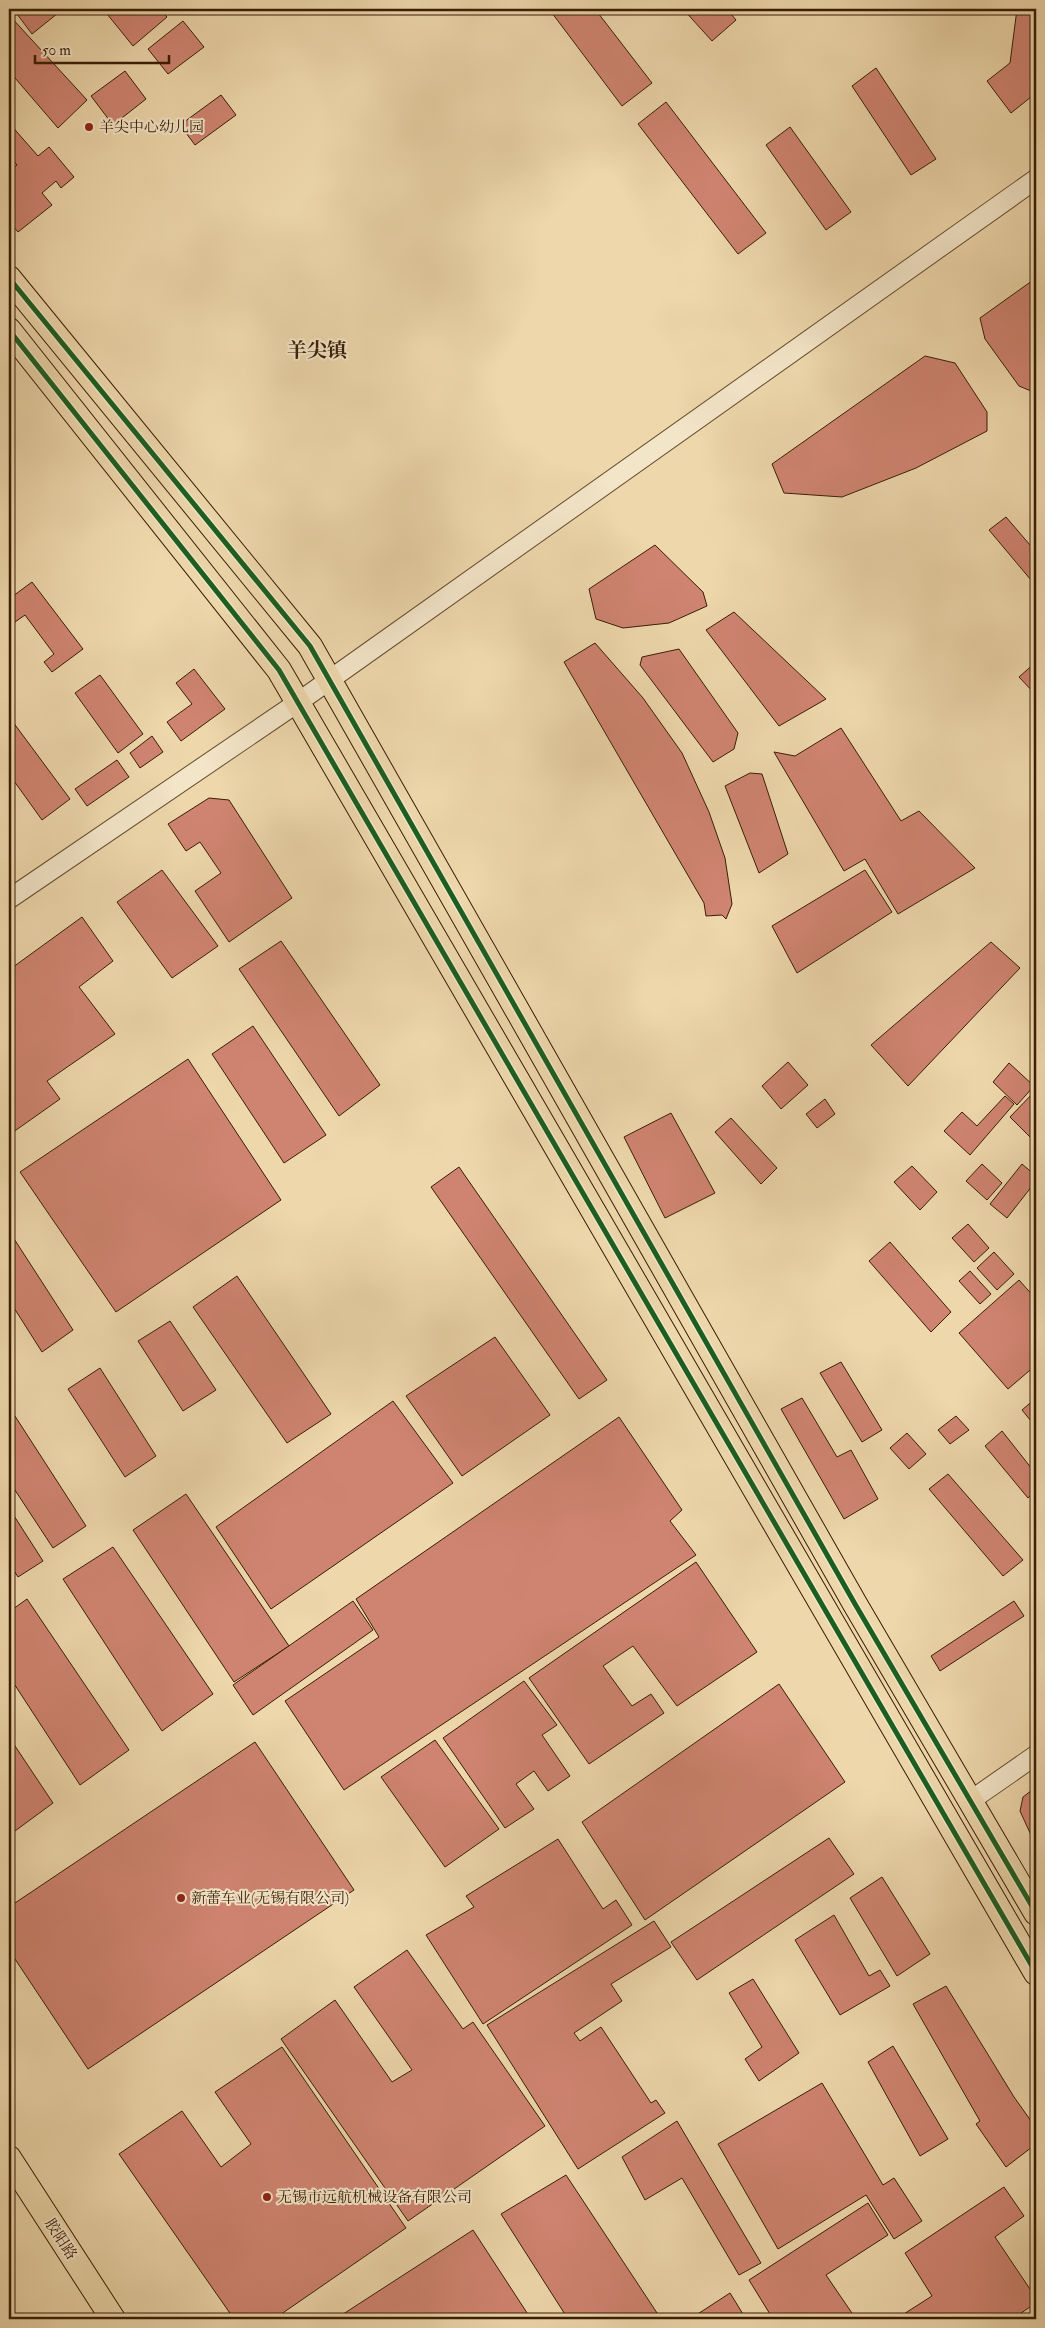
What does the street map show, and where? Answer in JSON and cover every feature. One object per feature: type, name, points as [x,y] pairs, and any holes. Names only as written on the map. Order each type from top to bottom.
[{"type":"main road","points":[[9,278],[310,646],[850,1595],[1036,1913]]},
{"type":"main road","points":[[9,330],[279,670],[1036,1973]]},
{"type":"main road","name":"胶阳路","points":[[9,2158],[113,2319]]},
{"type":"street","points":[[9,899],[297,703],[1036,179]]},
{"type":"street","points":[[970,1801],[1036,1755]]},
{"type":"building","points":[[63,9],[32,34],[14,10]]},
{"type":"building","points":[[103,9],[160,9],[167,17],[133,46]]},
{"type":"building","points":[[549,9],[595,9],[652,83],[622,106]]},
{"type":"building","points":[[683,9],[727,9],[736,20],[712,41]]},
{"type":"building","points":[[1017,9],[1036,9],[1036,93],[1011,113],[987,81],[1010,63]]},
{"type":"building","points":[[9,15],[87,100],[58,128],[9,71]]},
{"type":"building","points":[[183,21],[204,47],[168,74],[148,49]]},
{"type":"building","points":[[876,68],[936,159],[911,175],[852,86]]},
{"type":"building","points":[[125,71],[146,99],[113,125],[91,96]]},
{"type":"building","points":[[221,95],[236,115],[195,145],[180,125]]},
{"type":"building","points":[[666,102],[766,233],[738,254],[638,124]]},
{"type":"building","points":[[9,123],[38,156],[49,147],[74,177],[61,188],[56,181],[42,193],[52,205],[18,232],[9,221],[9,172],[17,165],[9,155]]},
{"type":"building","points":[[790,127],[851,212],[826,230],[766,145]]},
{"type":"building","points":[[1036,278],[1036,393],[1019,386],[985,339],[980,318]]},
{"type":"building","points":[[925,356],[955,363],[987,412],[987,431],[916,468],[842,497],[784,493],[772,464]]},
{"type":"building","points":[[1006,517],[1036,552],[1036,586],[989,530]]},
{"type":"building","points":[[655,545],[703,592],[707,606],[669,623],[623,628],[596,619],[589,589]]},
{"type":"building","points":[[32,582],[83,649],[52,672],[44,662],[54,654],[25,615],[15,622],[9,613],[9,599]]},
{"type":"building","points":[[734,612],[826,699],[779,726],[706,630]]},
{"type":"building","points":[[595,643],[643,698],[682,753],[709,812],[725,858],[732,904],[726,919],[722,915],[706,916],[704,903],[564,662]]},
{"type":"building","points":[[679,649],[738,733],[734,749],[713,762],[640,665],[642,657]]},
{"type":"building","points":[[1036,662],[1036,695],[1019,677]]},
{"type":"building","points":[[194,669],[225,709],[181,741],[167,722],[192,704],[176,683]]},
{"type":"building","points":[[100,675],[143,734],[118,753],[75,693]]},
{"type":"building","points":[[10,718],[70,799],[42,820],[9,774]]},
{"type":"building","points":[[841,728],[901,821],[919,811],[975,868],[898,914],[865,859],[844,871],[774,752],[795,756]]},
{"type":"building","points":[[152,736],[163,752],[140,768],[130,753]]},
{"type":"building","points":[[117,760],[129,777],[87,806],[75,789]]},
{"type":"building","points":[[750,773],[762,774],[788,854],[759,873],[725,786]]},
{"type":"building","points":[[209,798],[229,800],[292,898],[229,942],[195,891],[221,873],[200,842],[186,851],[168,824]]},
{"type":"building","points":[[162,870],[218,946],[172,978],[117,902]]},
{"type":"building","points":[[865,870],[892,912],[797,973],[772,926]]},
{"type":"building","points":[[82,917],[113,961],[79,987],[115,1034],[47,1081],[60,1099],[9,1135],[9,970]]},
{"type":"building","points":[[281,941],[380,1085],[339,1116],[239,969]]},
{"type":"building","points":[[991,942],[1020,968],[908,1086],[871,1045]]},
{"type":"building","points":[[253,1026],[326,1135],[284,1163],[212,1054]]},
{"type":"building","points":[[188,1059],[281,1200],[116,1312],[20,1172]]},
{"type":"building","points":[[788,1062],[808,1085],[781,1109],[762,1086]]},
{"type":"building","points":[[1009,1063],[1034,1086],[1017,1105],[993,1082]]},
{"type":"building","points":[[1036,1090],[1035,1109],[1036,1143],[1010,1117]]},
{"type":"building","points":[[1005,1096],[1014,1104],[970,1155],[944,1131],[962,1112],[977,1126]]},
{"type":"building","points":[[825,1099],[835,1114],[817,1128],[806,1114]]},
{"type":"building","points":[[671,1113],[715,1193],[665,1218],[624,1137]]},
{"type":"building","points":[[731,1118],[777,1168],[761,1184],[715,1132]]},
{"type":"building","points":[[982,1164],[1002,1183],[987,1200],[966,1181]]},
{"type":"building","points":[[1022,1164],[1036,1176],[1036,1181],[1007,1218],[990,1204]]},
{"type":"building","points":[[912,1166],[937,1192],[920,1210],[894,1182]]},
{"type":"building","points":[[459,1167],[607,1380],[579,1399],[431,1187]]},
{"type":"building","points":[[968,1224],[989,1248],[974,1262],[952,1238]]},
{"type":"building","points":[[9,1231],[73,1330],[42,1352],[9,1300]]},
{"type":"building","points":[[890,1242],[951,1312],[931,1332],[869,1261]]},
{"type":"building","points":[[994,1252],[1014,1274],[997,1290],[977,1268]]},
{"type":"building","points":[[970,1271],[991,1294],[980,1304],[959,1281]]},
{"type":"building","points":[[237,1276],[331,1414],[287,1443],[193,1307]]},
{"type":"building","points":[[1019,1280],[1036,1299],[1036,1365],[1008,1389],[959,1333]]},
{"type":"building","points":[[170,1321],[216,1390],[183,1411],[138,1341]]},
{"type":"building","points":[[495,1337],[550,1415],[462,1476],[406,1396]]},
{"type":"building","points":[[841,1362],[882,1430],[862,1442],[820,1373]]},
{"type":"building","points":[[100,1368],[156,1456],[125,1477],[68,1389]]},
{"type":"building","points":[[802,1398],[837,1457],[851,1450],[878,1499],[844,1519],[781,1409]]},
{"type":"building","points":[[1036,1398],[1036,1427],[1022,1410]]},
{"type":"building","points":[[393,1401],[453,1483],[271,1609],[216,1527]]},
{"type":"building","points":[[13,1413],[86,1526],[53,1548],[9,1481],[9,1416]]},
{"type":"building","points":[[956,1416],[969,1430],[950,1444],[938,1430]]},
{"type":"building","points":[[619,1417],[682,1510],[670,1521],[696,1555],[344,1790],[285,1701],[379,1637],[356,1599]]},
{"type":"building","points":[[1002,1431],[1036,1474],[1036,1491],[1028,1498],[985,1446]]},
{"type":"building","points":[[907,1433],[926,1454],[909,1469],[890,1448]]},
{"type":"building","points":[[948,1474],[1023,1560],[1003,1576],[929,1489]]},
{"type":"building","points":[[186,1494],[289,1646],[234,1682],[133,1530]]},
{"type":"building","points":[[9,1508],[43,1561],[18,1577],[9,1563]]},
{"type":"building","points":[[113,1547],[213,1694],[162,1731],[63,1579]]},
{"type":"building","points":[[696,1562],[757,1652],[677,1706],[633,1646],[603,1666],[632,1706],[651,1694],[664,1713],[589,1764],[529,1678]]},
{"type":"building","points":[[27,1599],[129,1750],[80,1785],[9,1676],[9,1612]]},
{"type":"building","points":[[353,1601],[373,1630],[253,1715],[233,1685]]},
{"type":"building","points":[[1014,1601],[1024,1616],[940,1671],[931,1656]]},
{"type":"building","points":[[524,1681],[557,1725],[542,1735],[570,1776],[548,1791],[534,1771],[516,1784],[534,1809],[505,1828],[443,1738]]},
{"type":"building","points":[[779,1684],[845,1782],[645,1920],[582,1822]]},
{"type":"building","points":[[9,1737],[53,1803],[15,1831],[9,1822]]},
{"type":"building","points":[[435,1740],[499,1829],[445,1867],[381,1777]]},
{"type":"building","name":"新蕾车业(无锡有限公司)","points":[[255,1742],[354,1890],[88,2069],[9,1950],[9,1907]]},
{"type":"building","points":[[1036,1787],[1036,1846],[1020,1811],[1023,1797]]},
{"type":"building","points":[[829,1838],[854,1874],[697,1980],[671,1942]]},
{"type":"building","points":[[558,1839],[603,1909],[616,1900],[632,1925],[483,2024],[426,1935],[474,1907],[466,1896]]},
{"type":"building","points":[[882,1877],[930,1954],[897,1976],[850,1898]]},
{"type":"building","points":[[834,1915],[869,1976],[880,1970],[890,1986],[840,2015],[795,1940]]},
{"type":"building","points":[[654,1921],[671,1947],[611,1984],[622,2001],[574,2033],[580,2041],[601,2027],[651,2103],[656,2100],[665,2113],[578,2169],[487,2025]]},
{"type":"building","points":[[407,1950],[463,2029],[473,2022],[545,2126],[408,2221],[281,2039],[335,2000],[392,2082],[412,2070],[354,1987]]},
{"type":"building","points":[[753,1979],[799,2053],[759,2081],[745,2059],[762,2047],[729,1993]]},
{"type":"building","points":[[946,1986],[1014,2097],[1036,2128],[1036,2144],[1006,2167],[976,2124],[980,2121],[913,2004]]},
{"type":"building","points":[[893,2046],[948,2139],[920,2156],[868,2062]]},
{"type":"building","name":"无锡市远航机械设备有限公司","points":[[282,2047],[406,2228],[274,2319],[234,2319],[119,2154],[182,2111],[221,2167],[251,2144],[215,2092]]},
{"type":"building","points":[[822,2083],[883,2185],[894,2178],[922,2221],[894,2239],[866,2195],[778,2249],[718,2144]]},
{"type":"building","points":[[677,2121],[761,2263],[739,2275],[682,2178],[645,2200],[622,2157]]},
{"type":"building","points":[[566,2175],[661,2319],[568,2319],[501,2214]]},
{"type":"building","points":[[1004,2187],[1024,2216],[995,2237],[1036,2298],[1036,2303],[1012,2319],[896,2319],[932,2296],[905,2253]]},
{"type":"building","points":[[868,2203],[888,2235],[826,2275],[856,2319],[773,2319],[749,2280]]},
{"type":"building","points":[[473,2230],[531,2319],[337,2318]]},
{"type":"building","points":[[730,2293],[746,2319],[690,2319]]},
{"type":"cycle path","points":[[9,278],[310,646],[855,1604],[1036,1913]]},
{"type":"cycle path","points":[[9,330],[279,670],[1036,1973]]},
{"type":"place","name":"羊尖中心幼儿园","points":[[89,127]]},
{"type":"place","name":"新蕾车业(无锡有限公司)","points":[[181,1898]]},
{"type":"place","name":"无锡市远航机械设备有限公司","points":[[267,2197]]},
{"type":"district","name":"羊尖镇","points":[[317,350]]}]
